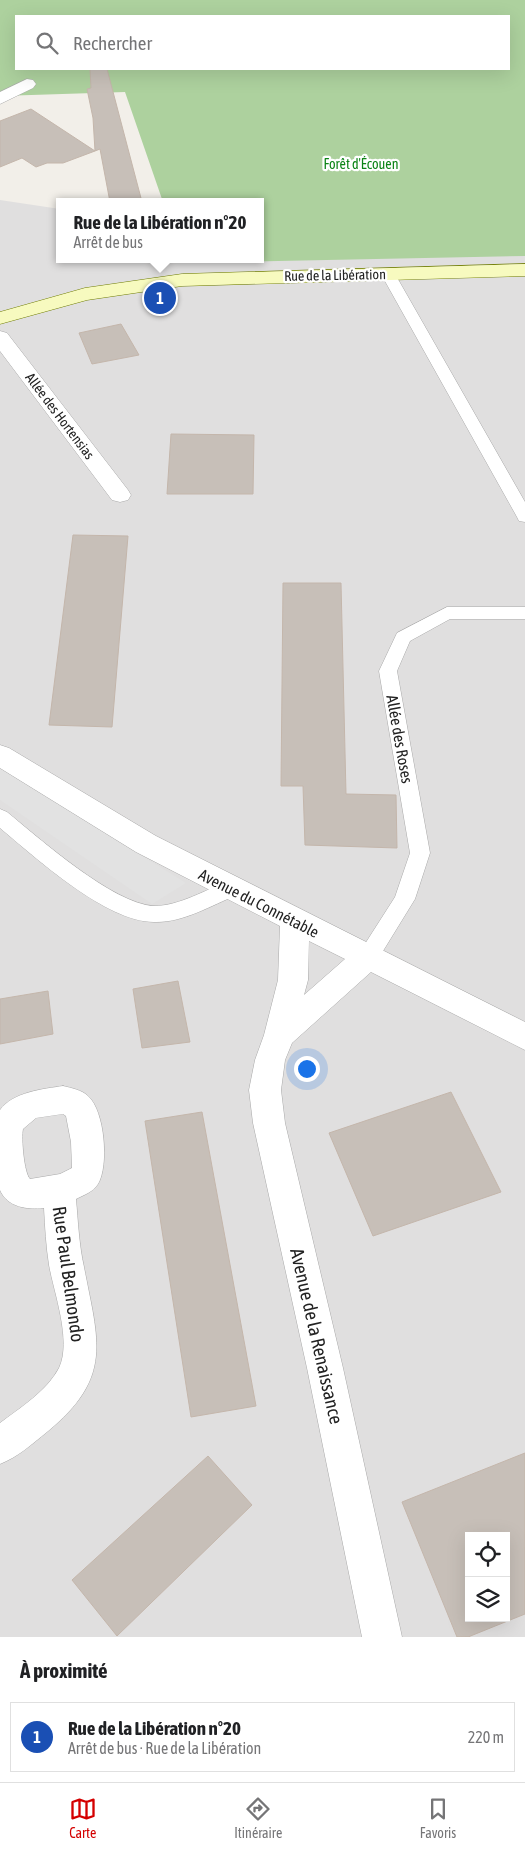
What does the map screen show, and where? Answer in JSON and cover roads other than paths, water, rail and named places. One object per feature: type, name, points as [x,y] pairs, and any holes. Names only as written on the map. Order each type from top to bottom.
[{"type":"main road","name":"Rue de la Libération","points":[[0,318],[85,294],[182,280],[525,270]]},
{"type":"street","points":[[0,99],[27,84]]},
{"type":"street","name":"Allée des Hortensias","points":[[0,337],[120,495]]},
{"type":"street","name":"Avenue du Connétable","points":[[0,755],[146,844],[230,889],[525,1037]]},
{"type":"street","name":"Avenue de la Renaissance","points":[[295,921],[293,980],[279,1035],[270,1060],[265,1090],[269,1122],[325,1368],[382,1637]]},
{"type":"street","points":[[279,1035],[367,958]]},
{"type":"street","name":"Rue Paul Belmondo","points":[[0,1446],[56,1400],[72,1380],[78,1364],[81,1341],[66,1264],[58,1188]]},
{"type":"lane","points":[[388,274],[525,517]]},
{"type":"lane","name":"Allée des Roses","points":[[367,958],[405,899],[420,853],[388,671],[403,637],[447,613],[525,613]]},
{"type":"lane","points":[[0,817],[45,853],[119,905],[139,913],[155,914],[177,909],[230,889]]},
{"type":"place","name":"Rue de la Libération n°20","points":[[160,298]]},
{"type":"park label","name":"Forêt d'Écouen","points":[[361,164]]}]
